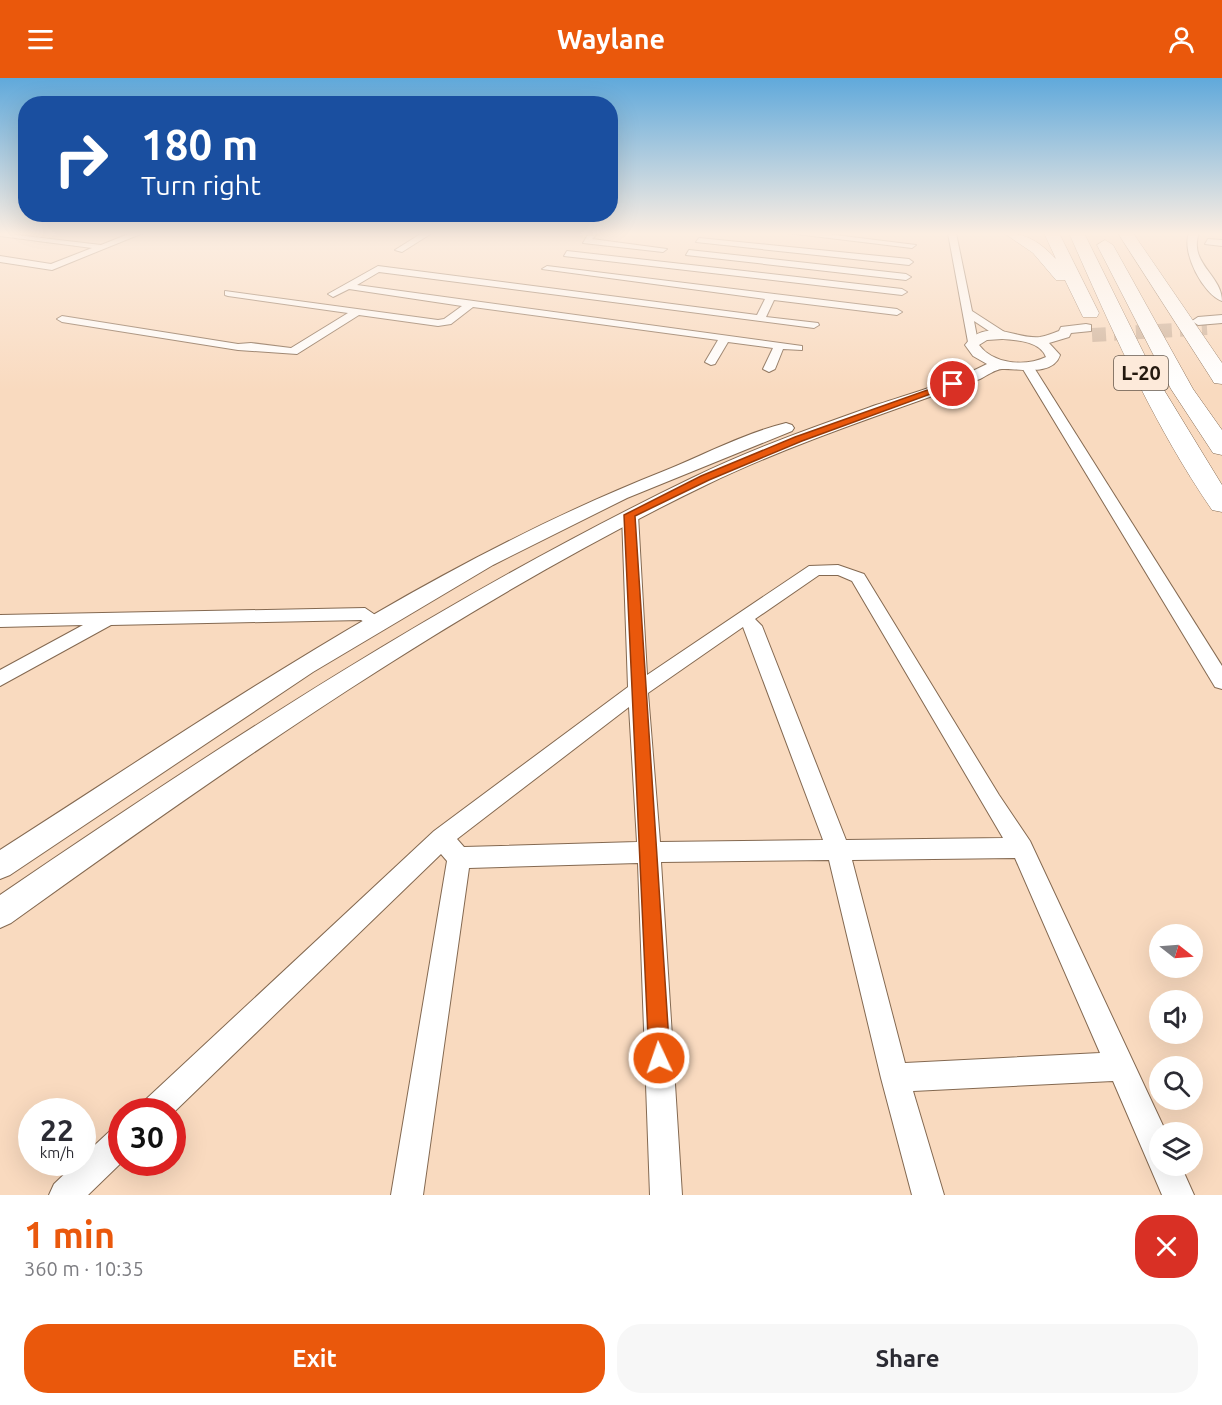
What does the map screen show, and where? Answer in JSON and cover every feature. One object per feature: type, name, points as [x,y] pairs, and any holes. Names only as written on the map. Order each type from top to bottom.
[{"type":"highway","points":[[1070,285],[1086,305]]},
{"type":"highway","points":[[1076,285],[1086,305],[1093,332]]},
{"type":"highway","name":"L-20","points":[[1100,285],[1145,380],[1180,442],[1222,504]]},
{"type":"highway","name":"L-20","points":[[1126,285],[1182,389],[1222,448]]},
{"type":"highway","points":[[1160,285],[1222,378]]},
{"type":"highway","points":[[1112,353],[1145,402],[1180,442]]},
{"type":"street","points":[[573,285],[608,288],[645,304],[814,325]]},
{"type":"street","points":[[599,285],[724,339],[798,348]]},
{"type":"street","points":[[645,304],[661,285]]},
{"type":"street","points":[[840,285],[902,292]]},
{"type":"street","points":[[894,323],[904,285]]},
{"type":"street","points":[[0,866],[306,666],[486,561],[621,494],[828,412],[961,367],[977,349],[983,336],[1002,335],[1037,342],[1050,350],[1052,359],[1038,365],[1027,366],[1001,363],[977,349],[961,285]]},
{"type":"street","points":[[333,294],[347,286],[471,304],[645,304],[771,297],[897,312]]},
{"type":"street","points":[[228,293],[443,323],[471,304]]},
{"type":"street","points":[[760,319],[771,297]]},
{"type":"street","points":[[62,319],[238,347],[251,346],[293,352],[358,311]]},
{"type":"street","points":[[966,312],[1002,335]]},
{"type":"street","points":[[1037,342],[1064,334],[1093,332]]},
{"type":"street","points":[[711,362],[724,339]]},
{"type":"street","points":[[769,369],[779,346]]},
{"type":"street","points":[[0,913],[256,737],[435,624],[540,562],[705,478],[799,439],[975,376],[1001,363]]},
{"type":"street","points":[[1027,366],[1222,682]]},
{"type":"street","points":[[630,515],[638,690],[650,852],[666,1195]]},
{"type":"street","points":[[169,1098],[451,848],[638,690],[815,570],[832,568],[846,570],[858,578],[991,801],[1022,848],[1149,1128]]},
{"type":"street","points":[[0,621],[365,614],[378,623]]},
{"type":"street","points":[[741,618],[753,626],[838,850],[895,1078],[928,1195]]},
{"type":"street","points":[[0,679],[109,619]]},
{"type":"street","points":[[231,715],[256,737]]},
{"type":"street","points":[[451,848],[650,852],[1022,848]]},
{"type":"street","points":[[407,1195],[451,848]]},
{"type":"street","points":[[895,1078],[1121,1066]]},
{"type":"street","points":[[65,1195],[108,1155]]},
{"type":"street","points":[[1169,1176],[1178,1195]]},
{"type":"tunnel","points":[[1092,335],[1207,328]]},
{"type":"route","points":[[659,1058],[650,852],[638,690],[630,515],[705,478],[799,439],[866,413],[953,384]]}]
